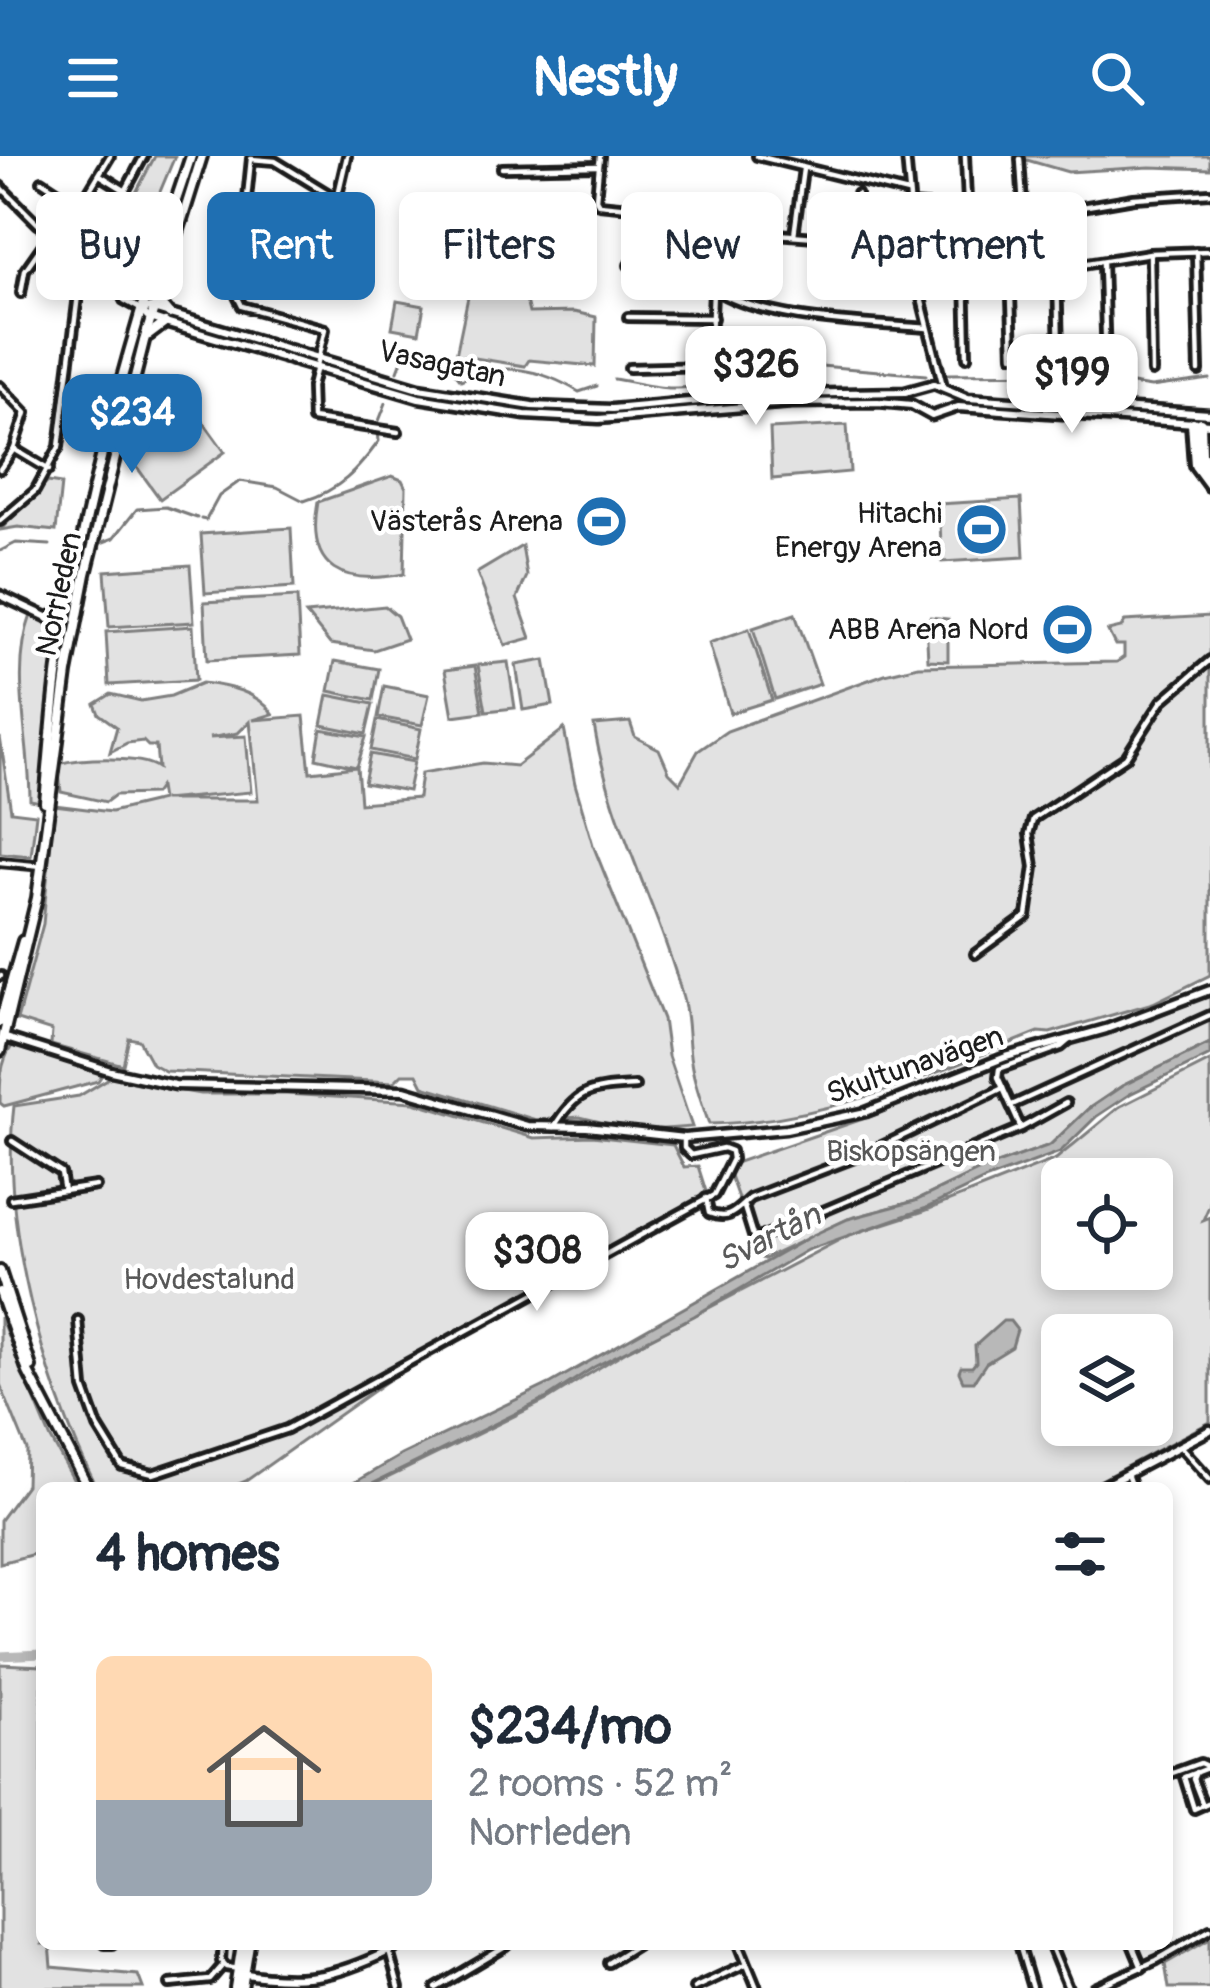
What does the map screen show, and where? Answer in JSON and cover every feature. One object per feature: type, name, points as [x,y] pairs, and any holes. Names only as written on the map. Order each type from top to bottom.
[{"type":"highway","points":[[1199,424],[1210,473]]},
{"type":"highway","points":[[1199,424],[1196,465],[1210,484]]},
{"type":"main road","name":"Norrleden","points":[[0,1022],[40,866],[72,588],[142,310],[191,156]]},
{"type":"main road","name":"Norrleden","points":[[0,1051],[40,866],[63,635],[144,341],[202,156]]},
{"type":"main road","points":[[144,341],[167,318],[154,309]]},
{"type":"main road","points":[[49,618],[61,611],[72,588]]},
{"type":"main road","points":[[49,618],[70,622]]},
{"type":"main road","points":[[49,618],[63,635]]},
{"type":"main road","points":[[0,1271],[57,1430]]},
{"type":"main road","points":[[0,1292],[28,1372],[85,1482]]},
{"type":"main road","points":[[238,1988],[245,1950]]},
{"type":"street","points":[[42,181],[77,206],[110,156]]},
{"type":"street","points":[[100,176],[126,191],[144,156]]},
{"type":"street","points":[[346,156],[338,199],[275,161],[251,159],[238,300],[242,306],[325,329],[310,387],[308,413],[312,419],[398,432]]},
{"type":"street","points":[[600,156],[597,202],[621,205]]},
{"type":"street","points":[[906,156],[908,192]]},
{"type":"street","points":[[965,156],[966,192]]},
{"type":"street","points":[[762,157],[904,192]]},
{"type":"street","points":[[1021,159],[1023,192]]},
{"type":"street","points":[[502,168],[598,166]]},
{"type":"street","points":[[794,235],[803,168]]},
{"type":"street","points":[[0,186],[36,219]]},
{"type":"street","points":[[1087,204],[1210,193]]},
{"type":"street","points":[[783,232],[807,236]]},
{"type":"street","points":[[1087,263],[1210,250]]},
{"type":"street","points":[[1196,251],[1199,370]]},
{"type":"street","points":[[1150,253],[1152,372]]},
{"type":"street","points":[[21,293],[26,270],[36,255]]},
{"type":"street","points":[[1103,261],[1106,365]]},
{"type":"street","points":[[0,521],[27,499],[59,447],[78,300]]},
{"type":"street","points":[[127,300],[142,310]]},
{"type":"street","points":[[629,368],[707,368],[712,362],[714,300]]},
{"type":"street","points":[[734,300],[768,312],[927,328]]},
{"type":"street","points":[[921,300],[950,402],[943,413]]},
{"type":"street","points":[[967,357],[968,300]]},
{"type":"street","points":[[1011,300],[1013,356]]},
{"type":"street","points":[[1058,300],[1059,355]]},
{"type":"street","name":"Vasagatan","points":[[142,310],[154,309],[167,318],[419,398],[525,415],[614,418],[826,402],[904,404],[922,412]]},
{"type":"street","points":[[628,317],[713,318]]},
{"type":"street","name":"Vasagatan","points":[[318,364],[452,394],[599,410],[820,392],[897,393],[928,385]]},
{"type":"street","points":[[938,372],[917,398],[922,412],[932,416],[958,407],[1199,424]]},
{"type":"street","points":[[928,385],[968,398],[1199,424]]},
{"type":"street","points":[[0,386],[26,413],[14,449],[0,469]]},
{"type":"street","points":[[14,449],[49,470]]},
{"type":"street","points":[[0,595],[49,618]]},
{"type":"street","points":[[975,954],[1027,916],[1034,867],[1028,828],[1033,819],[1126,758],[1162,701],[1210,660]]},
{"type":"street","points":[[0,862],[40,866]]},
{"type":"street","name":"Skultunavägen","points":[[2,1037],[111,1071],[175,1085],[402,1090],[517,1124],[684,1138],[786,1129],[850,1116],[1210,990]]},
{"type":"street","points":[[1012,1105],[1210,1015]]},
{"type":"street","points":[[1021,1128],[999,1069],[1068,1041]]},
{"type":"street","points":[[554,1127],[587,1091],[635,1086]]},
{"type":"street","points":[[706,1198],[713,1215],[732,1215],[750,1198],[865,1154],[1003,1088]]},
{"type":"street","points":[[744,1207],[753,1236],[760,1238],[1021,1128],[1066,1103]]},
{"type":"street","points":[[78,1320],[84,1388],[98,1427],[122,1466],[153,1474],[287,1429],[714,1195],[732,1154],[723,1148],[691,1155],[684,1150],[684,1138]]},
{"type":"street","points":[[12,1141],[61,1173],[64,1191]]},
{"type":"street","points":[[10,1199],[96,1186]]},
{"type":"street","points":[[1112,1482],[1210,1430]]},
{"type":"street","points":[[1180,1446],[1210,1479]]},
{"type":"street","points":[[1127,1474],[1130,1482]]},
{"type":"street","points":[[1173,1773],[1200,1762],[1210,1767]]},
{"type":"street","points":[[1207,1803],[1193,1779],[1196,1772],[1210,1767]]},
{"type":"street","points":[[1173,1950],[1210,1928]]},
{"type":"street","points":[[170,1984],[210,1980],[223,1965],[222,1950]]},
{"type":"street","points":[[436,1988],[500,1950]]},
{"type":"street","points":[[608,1963],[629,1950]]},
{"type":"street","points":[[741,1950],[757,1988]]},
{"type":"street","points":[[1021,1950],[1032,1988]]},
{"type":"street","points":[[1052,1950],[1068,1988]]},
{"type":"street","points":[[1134,1950],[1142,1968]]},
{"type":"street","points":[[1095,1988],[1173,1950]]},
{"type":"street","points":[[223,1965],[298,1981],[321,1978],[389,1951],[399,1988]]},
{"type":"street","points":[[694,1988],[746,1964]]},
{"type":"green space","points":[[155,156],[175,156],[160,192],[136,192]]},
{"type":"green space","points":[[1013,156],[1210,156],[1210,169],[1068,172]]},
{"type":"green space","points":[[467,300],[526,300],[529,313],[574,312],[596,317],[595,366],[529,360],[525,366],[456,355]]},
{"type":"green space","points":[[397,301],[424,306],[419,333],[392,328]]},
{"type":"green space","points":[[196,412],[225,452],[160,499],[131,459]]},
{"type":"green space","points":[[847,425],[850,472],[772,479],[770,429]]},
{"type":"green space","points":[[392,476],[406,488],[404,574],[364,577],[334,568],[318,544],[318,502]]},
{"type":"green space","points":[[48,482],[61,484],[56,531],[0,530]]},
{"type":"green space","name":"Hitachi Energy Arena","points":[[1021,499],[1024,557],[942,562],[939,504]]},
{"type":"green space","points":[[291,528],[294,587],[205,593],[201,534]]},
{"type":"green space","points":[[522,546],[527,576],[517,598],[531,638],[505,645],[477,573]]},
{"type":"green space","points":[[190,565],[194,622],[109,627],[105,571]]},
{"type":"green space","points":[[297,597],[300,655],[207,660],[204,602]]},
{"type":"green space","points":[[385,606],[397,616],[406,639],[374,650],[330,644],[306,614]]},
{"type":"green space","points":[[795,614],[820,684],[775,699],[753,628]]},
{"type":"green space","points":[[31,615],[55,625],[58,635],[41,802],[30,800],[23,706],[22,660]]},
{"type":"green space","points":[[1210,616],[1210,975],[1153,1003],[1050,1033],[1039,1032],[878,1093],[795,1115],[709,1124],[692,1070],[683,998],[622,829],[594,725],[630,722],[635,737],[659,749],[680,783],[698,751],[727,731],[885,674],[918,666],[1117,662],[1124,657],[1124,645],[1115,645],[1108,631],[1121,628],[1125,621]]},
{"type":"green space","points":[[930,617],[948,619],[948,661],[928,660],[926,621]]},
{"type":"green space","points":[[193,626],[196,680],[109,685],[106,632]]},
{"type":"green space","points":[[749,629],[772,700],[730,713],[709,643]]},
{"type":"green space","points":[[545,660],[553,705],[523,710],[516,665]]},
{"type":"green space","points":[[335,661],[379,669],[373,700],[329,691]]},
{"type":"green space","points":[[508,662],[515,708],[486,711],[478,665]]},
{"type":"green space","points":[[475,666],[483,712],[453,716],[445,670]]},
{"type":"green space","points":[[202,683],[212,684],[250,695],[273,714],[253,720],[304,716],[310,772],[356,767],[316,758],[321,729],[366,737],[357,767],[360,803],[418,798],[421,773],[483,763],[516,766],[564,729],[593,845],[663,1019],[668,1056],[692,1127],[638,1131],[580,1117],[536,1120],[423,1086],[417,1074],[402,1074],[394,1082],[165,1071],[152,1064],[139,1040],[129,1038],[123,1065],[51,1045],[52,1031],[17,1020],[43,924],[54,805],[111,812],[161,800],[159,787],[154,794],[115,795],[106,802],[61,792],[58,764],[125,759],[158,768],[156,746],[143,741],[110,752],[117,727],[99,714],[95,704],[111,694],[141,701],[171,696]],"holes":[[[250,721],[258,800],[163,800],[251,792],[246,736],[209,738],[238,733]]]},
{"type":"green space","points":[[384,686],[429,695],[422,725],[378,717]]},
{"type":"green space","points":[[328,695],[373,704],[366,734],[322,725]]},
{"type":"green space","points":[[377,720],[421,729],[415,759],[371,750]]},
{"type":"green space","points":[[0,737],[11,811],[36,814],[31,856],[0,853]]},
{"type":"green space","points":[[370,754],[414,762],[408,791],[364,783]]},
{"type":"green space","name":"Biskopsängen","points":[[1210,994],[1210,1043],[1122,1086],[1088,1109],[1050,1145],[980,1170],[915,1201],[848,1219],[764,1259],[759,1257],[728,1170],[732,1164],[880,1113],[947,1083],[1149,1020]]},
{"type":"green space","points":[[12,1046],[104,1072],[98,1081],[4,1106],[0,1103],[2,1073]]},
{"type":"green space","points":[[1210,1061],[1210,1204],[1203,1220],[1210,1217],[1210,1422],[1173,1442],[1173,1314],[1041,1314],[1041,1446],[1165,1446],[1097,1482],[379,1482],[549,1399],[626,1351],[849,1235],[1041,1165],[1041,1290],[1173,1290],[1173,1158],[1057,1158],[1119,1107]]},
{"type":"green space","name":"Hovdestalund","points":[[116,1074],[132,1082],[200,1094],[414,1102],[534,1138],[592,1136],[673,1145],[684,1167],[698,1166],[710,1204],[404,1369],[246,1481],[94,1482],[60,1401],[30,1302],[11,1152],[14,1106],[79,1096]]},
{"type":"green space","points":[[0,1317],[51,1439],[75,1482],[36,1482],[36,1554],[0,1563],[0,1520],[26,1485],[27,1450],[0,1384]]},
{"type":"green space","points":[[0,1664],[36,1666],[36,1950],[51,1950],[52,1967],[138,1975],[143,1988],[0,1988]]},
{"type":"green space","points":[[1210,1938],[1210,1988],[1169,1988],[1165,1964]]},
{"type":"shaded area","points":[[1210,1043],[1210,1055],[1130,1094],[1097,1116],[1060,1152],[924,1209],[807,1250],[594,1367],[547,1398],[376,1482],[355,1482],[551,1383],[813,1235],[848,1219],[915,1201],[980,1170],[1050,1145],[1088,1109],[1122,1086]]},
{"type":"shaded area","points":[[1003,1321],[1010,1321],[1017,1330],[1012,1347],[986,1363],[974,1381],[963,1381],[959,1372],[976,1362],[975,1346]]},
{"type":"waterway","points":[[614,379],[690,387],[751,357],[781,349],[809,365],[926,375]]},
{"type":"waterway","points":[[398,371],[404,355],[440,354],[461,380],[506,369],[536,373],[579,392],[597,386]]},
{"type":"waterway","points":[[948,374],[1063,373],[1151,387],[1210,379]]},
{"type":"waterway","points":[[377,426],[386,403]]},
{"type":"waterway","points":[[201,519],[206,520],[219,496],[240,481],[277,487],[304,501],[328,491],[363,461],[379,441],[378,432]]},
{"type":"waterway","points":[[98,544],[114,538],[137,509],[166,507],[197,518]]},
{"type":"waterway","points":[[0,551],[16,543],[50,545]]},
{"type":"waterway","name":"Svartån","points":[[0,1656],[36,1654]]},
{"type":"place","name":"Västerås Arena","points":[[602,521]]},
{"type":"place","name":"Hitachi Energy Arena","points":[[981,530]]},
{"type":"place","name":"ABB Arena Nord","points":[[1068,629]]}]
